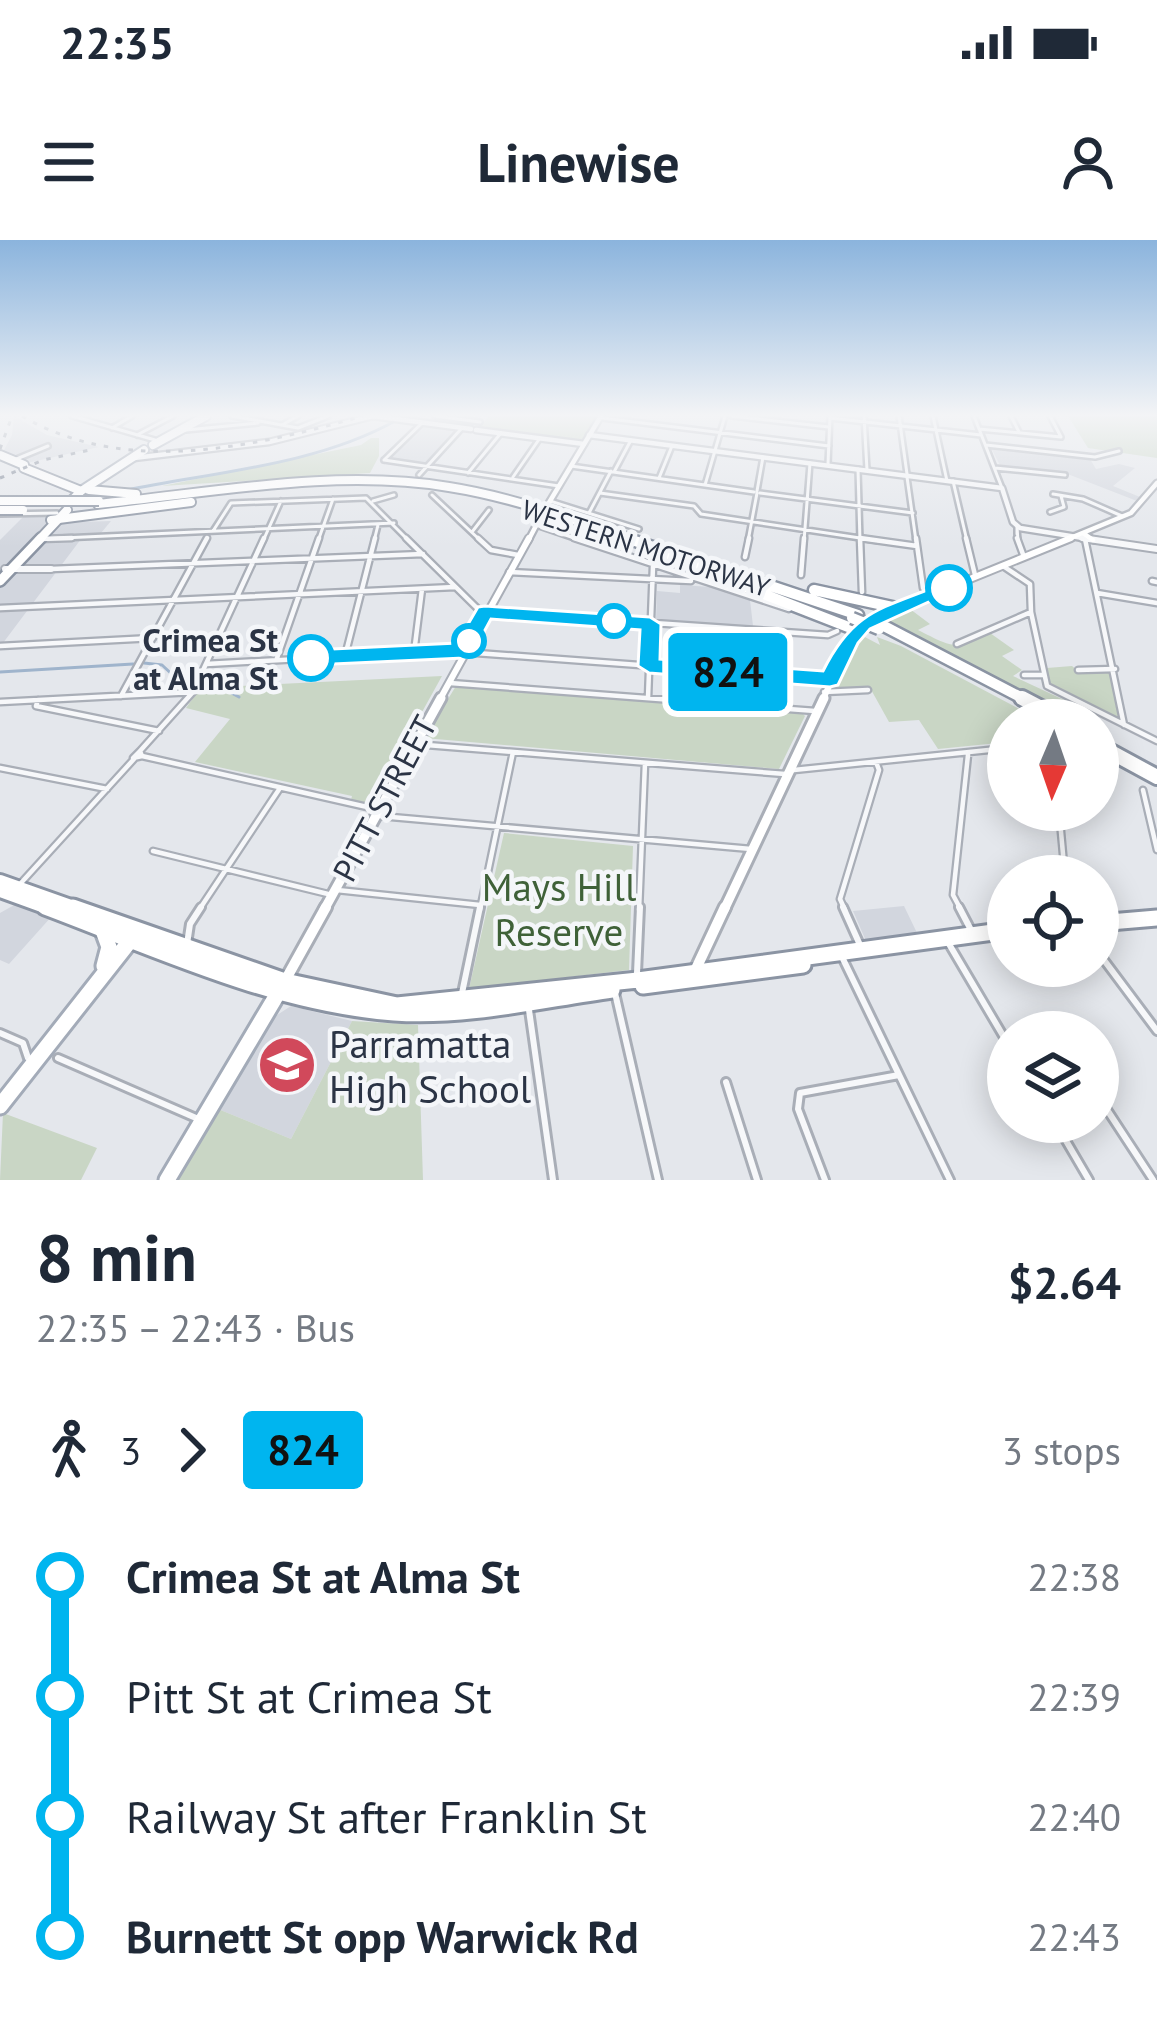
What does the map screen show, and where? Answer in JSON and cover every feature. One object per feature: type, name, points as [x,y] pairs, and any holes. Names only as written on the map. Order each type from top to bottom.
[{"type":"highway","points":[[75,496],[98,501],[312,480],[364,481]]},
{"type":"highway","name":"WESTERN MOTORWAY","points":[[98,501],[364,481],[436,485],[494,495],[857,611],[1024,699]]},
{"type":"highway","name":"WESTERN MOTORWAY","points":[[0,508],[388,485],[472,495],[857,611]]},
{"type":"highway","points":[[75,496],[305,488]]},
{"type":"highway","points":[[665,554],[827,617],[845,629],[845,647]]},
{"type":"highway","points":[[827,617],[897,608]]},
{"type":"highway","name":"WESTERN MOTORWAY","points":[[881,623],[1014,699]]},
{"type":"highway","points":[[1119,753],[1157,773]]},
{"type":"main road","points":[[5,574],[75,496],[125,460]]},
{"type":"main road","points":[[114,466],[129,460]]},
{"type":"main road","points":[[5,574],[75,496],[131,460]]},
{"type":"main road","name":"PITT STREET","points":[[167,1180],[283,984],[446,682],[575,460]]},
{"type":"main road","points":[[15,463],[75,496]]},
{"type":"main road","points":[[1086,538],[1123,516],[1157,483]]},
{"type":"main road","points":[[881,623],[897,608],[1072,536]]},
{"type":"main road","points":[[692,977],[845,647],[857,611]]},
{"type":"main road","points":[[5,891],[154,933],[283,984],[376,1004],[614,989],[987,934]]},
{"type":"main road","points":[[5,891],[361,1009],[397,1013],[987,937]]},
{"type":"main road","points":[[1119,925],[1157,922]]},
{"type":"main road","points":[[98,924],[110,947],[101,975]]},
{"type":"main road","points":[[0,1106],[134,937],[154,933]]},
{"type":"street","points":[[384,460],[559,486]]},
{"type":"street","points":[[419,475],[435,460]]},
{"type":"street","points":[[468,473],[479,460]]},
{"type":"street","points":[[512,479],[525,460]]},
{"type":"street","points":[[590,513],[619,460]]},
{"type":"street","points":[[659,478],[666,460]]},
{"type":"street","points":[[705,484],[712,460]]},
{"type":"street","points":[[746,557],[763,460]]},
{"type":"street","points":[[785,460],[1002,488]]},
{"type":"street","points":[[828,460],[828,465]]},
{"type":"street","points":[[857,611],[862,460]]},
{"type":"street","points":[[905,460],[923,590],[929,596]]},
{"type":"street","points":[[944,460],[976,576]]},
{"type":"street","points":[[992,460],[1024,556]]},
{"type":"street","points":[[801,575],[810,463]]},
{"type":"street","points":[[571,466],[913,513]]},
{"type":"street","points":[[995,468],[1065,475]]},
{"type":"street","points":[[600,493],[696,507],[699,514],[917,546]]},
{"type":"street","points":[[1053,494],[1083,499],[1123,516]]},
{"type":"street","points":[[213,531],[228,505],[373,501],[394,495]]},
{"type":"street","points":[[432,495],[493,550],[518,555]]},
{"type":"street","points":[[0,508],[75,496]]},
{"type":"street","points":[[1050,512],[1064,507],[1060,496]]},
{"type":"street","points":[[276,660],[333,499]]},
{"type":"street","points":[[5,891],[107,789],[193,692],[281,501]]},
{"type":"street","points":[[373,501],[485,612],[828,635],[837,631],[796,611],[538,522]]},
{"type":"street","points":[[549,504],[639,530]]},
{"type":"street","points":[[472,532],[489,511]]},
{"type":"street","points":[[39,539],[394,523]]},
{"type":"street","points":[[345,656],[378,525]]},
{"type":"street","points":[[1016,527],[1157,549]]},
{"type":"street","points":[[121,695],[207,538]]},
{"type":"street","points":[[1086,538],[1124,725]]},
{"type":"street","points":[[5,574],[423,554]]},
{"type":"street","points":[[647,698],[654,564]]},
{"type":"street","points":[[1003,566],[1030,583],[1042,675],[1058,694],[1157,741]]},
{"type":"street","points":[[508,572],[691,581]]},
{"type":"street","points":[[0,608],[455,587]]},
{"type":"street","points":[[413,653],[422,589]]},
{"type":"street","points":[[1097,593],[1157,603]]},
{"type":"street","points":[[958,644],[1031,612]]},
{"type":"street","points":[[0,646],[153,638]]},
{"type":"street","points":[[206,664],[464,650]]},
{"type":"street","points":[[476,653],[830,679]]},
{"type":"street","points":[[173,693],[229,662]]},
{"type":"street","points":[[1078,670],[1114,669]]},
{"type":"street","points":[[1024,675],[1042,675]]},
{"type":"street","points":[[446,682],[815,711]]},
{"type":"street","points":[[824,692],[868,690]]},
{"type":"street","points":[[0,702],[193,692]]},
{"type":"street","points":[[38,700],[37,706],[159,731]]},
{"type":"street","points":[[413,743],[787,771],[987,750]]},
{"type":"street","points":[[460,1001],[513,752]]},
{"type":"street","points":[[966,752],[953,895],[974,935]]},
{"type":"street","points":[[138,756],[376,812],[751,849]]},
{"type":"street","points":[[862,950],[840,899],[879,770],[876,762]]},
{"type":"street","points":[[638,980],[645,763]]},
{"type":"street","points":[[0,768],[107,789]]},
{"type":"street","points":[[192,946],[185,941],[190,923],[280,788]]},
{"type":"street","points":[[1142,790],[1157,850]]},
{"type":"street","points":[[153,851],[333,892],[480,905]]},
{"type":"street","points":[[949,944],[989,1011]]},
{"type":"street","points":[[843,959],[950,1180]]},
{"type":"street","points":[[1119,980],[1157,1031]]},
{"type":"street","points":[[614,989],[658,1180]]},
{"type":"street","points":[[527,997],[553,1180]]},
{"type":"street","points":[[0,1033],[28,1049],[28,1070]]},
{"type":"street","points":[[58,1058],[202,1120]]},
{"type":"street","points":[[825,1180],[798,1109],[800,1093],[899,1075]]},
{"type":"street","points":[[726,1082],[757,1180]]},
{"type":"street","points":[[1119,1128],[1153,1180]]},
{"type":"street","points":[[1067,1143],[1089,1180]]},
{"type":"shaded area","points":[[997,460],[1091,460],[1096,469],[1119,464],[1135,468],[1113,486],[1140,497],[1137,501],[1065,473],[1001,467]]},
{"type":"shaded area","points":[[51,515],[45,523],[111,521],[101,533],[84,535],[0,647],[0,540],[24,516]]},
{"type":"shaded area","points":[[680,585],[711,587],[750,600],[758,669],[681,664],[681,622],[656,620],[657,591],[680,593]]},
{"type":"shaded area","points":[[16,904],[52,916],[9,964],[0,960],[0,913]]},
{"type":"shaded area","points":[[904,906],[918,935],[866,941],[853,911]]},
{"type":"shaded area","name":"Parramatta High School","points":[[291,1006],[352,1021],[291,1139],[218,1109],[274,1017]]},
{"type":"green space","points":[[289,460],[377,460],[370,473],[162,486]]},
{"type":"green space","points":[[910,609],[930,624],[918,630],[947,643],[960,644],[990,633],[1014,650],[1002,656],[1022,670],[1013,676],[1062,699],[1036,699],[884,621]]},
{"type":"green space","points":[[861,635],[880,645],[877,637],[901,646],[1001,699],[987,699],[987,744],[938,749],[919,720],[889,722],[869,686],[834,688]]},
{"type":"green space","points":[[1047,668],[1111,672],[1117,699],[1078,699],[1050,686]]},
{"type":"green space","points":[[214,669],[220,687],[442,676],[371,804],[195,762],[230,719],[186,708]]},
{"type":"green space","points":[[456,686],[805,716],[779,769],[424,738]]},
{"type":"green space","name":"Mays Hill Reserve","points":[[504,833],[633,846],[629,970],[469,989]]},
{"type":"green space","points":[[352,1021],[418,1025],[423,1180],[176,1180],[218,1109],[291,1139]]},
{"type":"green space","points":[[3,1113],[97,1148],[81,1180],[0,1180]]},
{"type":"waterway","points":[[127,490],[286,460]]},
{"type":"waterway","points":[[80,497],[100,495]]},
{"type":"waterway","points":[[144,663],[162,665],[177,679],[192,679]]},
{"type":"waterway","points":[[0,672],[133,664]]},
{"type":"waterway","points":[[205,679],[239,697]]},
{"type":"railway","points":[[0,478],[44,460]]},
{"type":"bus line","name":"824","points":[[311,658],[464,650],[485,612],[650,624],[649,666],[830,679],[849,639],[863,625],[949,588]]},
{"type":"place","name":"Crimea St at Alma St","points":[[311,658]]},
{"type":"place","name":"Parramatta High School","points":[[287,1065]]}]
